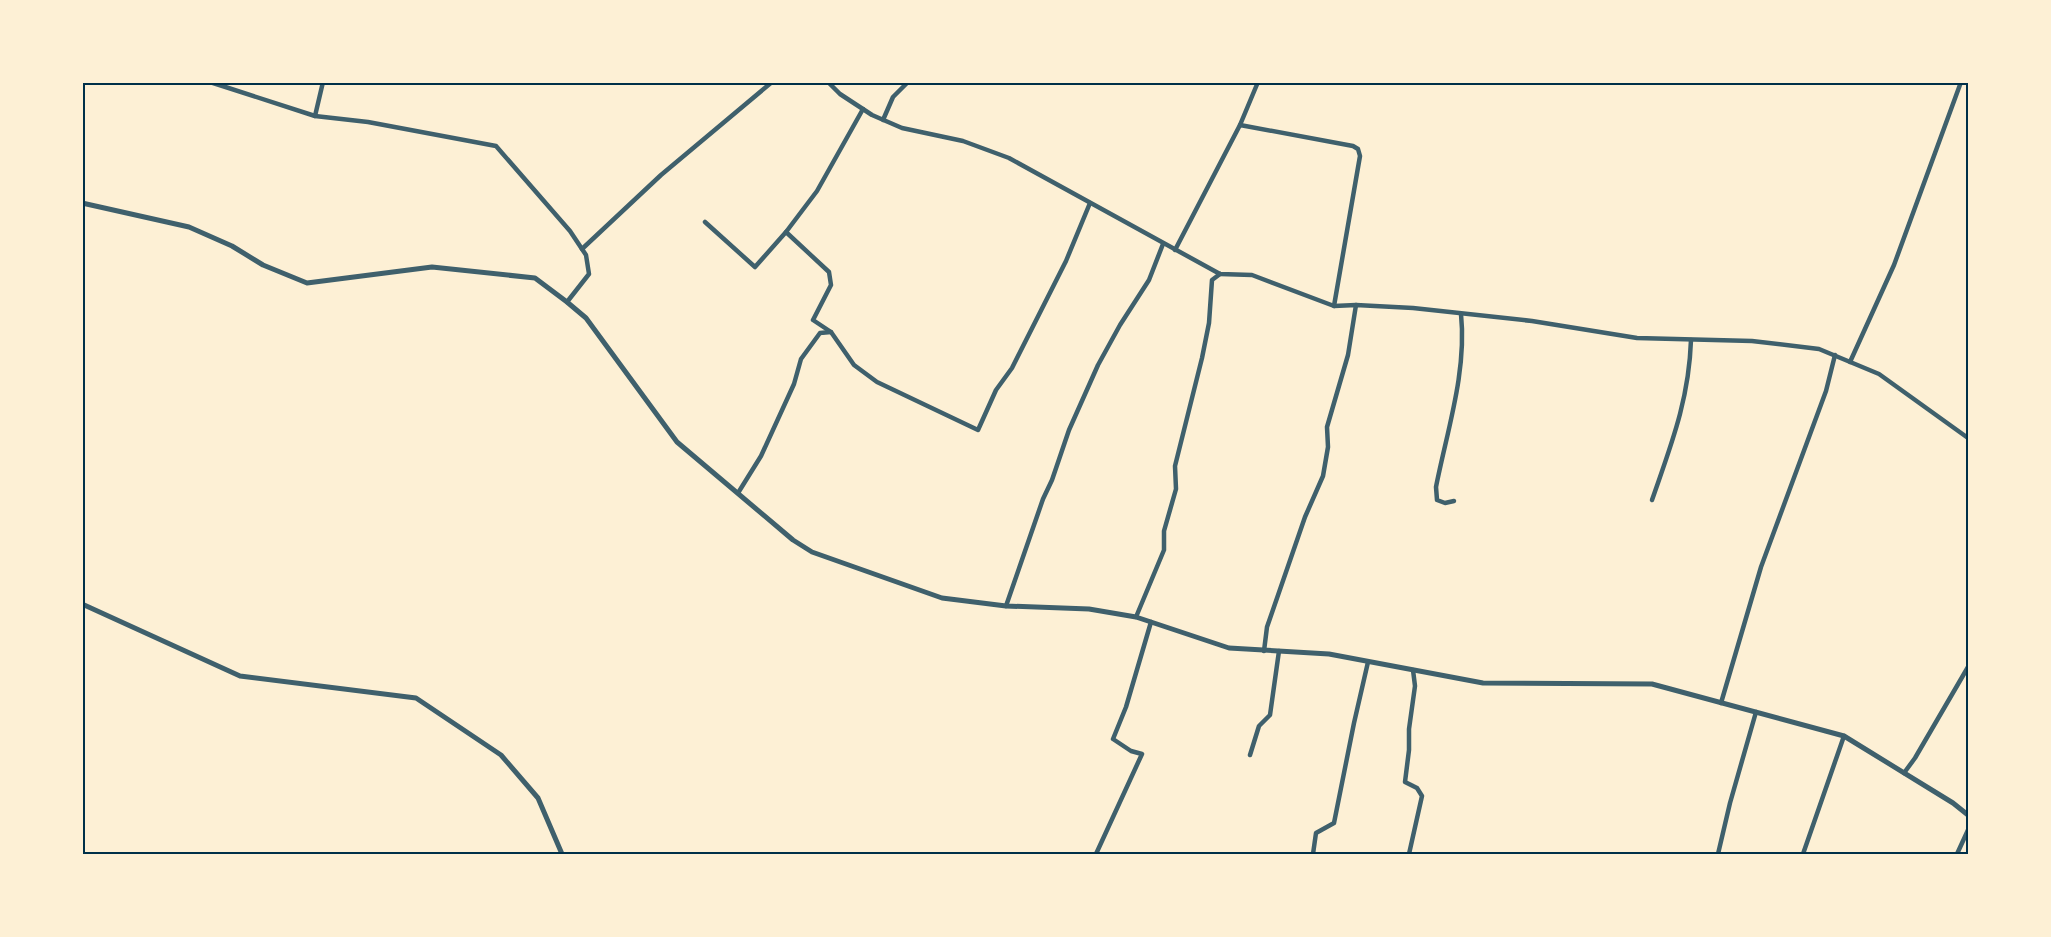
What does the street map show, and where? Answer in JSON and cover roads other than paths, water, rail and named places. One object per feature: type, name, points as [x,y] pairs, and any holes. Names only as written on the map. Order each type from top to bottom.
[{"type":"street","points":[[210,82],[315,116],[368,122],[496,146],[570,231],[586,255],[589,274],[567,302]]},
{"type":"street","points":[[315,116],[322,82]]},
{"type":"street","points":[[582,249],[675,163],[772,82]]},
{"type":"street","points":[[828,82],[840,94],[863,109],[902,128],[963,141],[1009,158],[1220,274],[1252,275],[1334,306],[1413,308],[1532,321],[1637,338],[1752,341],[1819,349],[1879,374],[1968,438]]},
{"type":"street","points":[[883,120],[893,97],[908,82]]},
{"type":"street","points":[[1174,250],[1240,125],[1258,82]]},
{"type":"street","points":[[1850,362],[1894,265],[1961,82]]},
{"type":"street","points":[[705,222],[755,267],[786,232],[817,191],[863,109]]},
{"type":"street","points":[[1240,125],[1353,146],[1358,149],[1360,156],[1334,306]]},
{"type":"street","points":[[82,203],[189,227],[232,246],[263,265],[307,283],[432,267],[535,278],[586,318],[677,442],[793,540],[812,552],[942,598],[1006,606],[1089,609],[1136,616],[1229,648],[1329,654],[1483,683],[1652,684],[1844,736],[1953,803],[1968,815]]},
{"type":"street","points":[[786,232],[829,272],[831,285],[813,320],[831,332],[854,365],[877,382],[978,430],[996,390],[1012,368],[1065,261],[1090,203]]},
{"type":"street","points":[[1006,606],[1042,499],[1052,480],[1069,430],[1098,365],[1149,280],[1163,244]]},
{"type":"street","points":[[1136,616],[1164,550],[1164,531],[1176,489],[1175,466],[1209,322],[1212,280],[1220,274]]},
{"type":"street","points":[[1264,651],[1268,627],[1311,501],[1323,476],[1328,447],[1327,427],[1348,355],[1356,305]]},
{"type":"street","points":[[1454,501],[1445,503],[1437,500],[1436,487],[1454,408],[1463,334],[1461,314]]},
{"type":"street","points":[[738,494],[761,456],[794,384],[801,358],[820,333],[831,332]]},
{"type":"street","points":[[1652,500],[1673,445],[1683,406],[1690,365],[1691,340]]},
{"type":"street","points":[[1721,703],[1761,567],[1826,391],[1835,355]]},
{"type":"street","points":[[82,604],[240,676],[416,698],[501,754],[538,798],[562,855]]},
{"type":"street","points":[[1096,855],[1142,754],[1131,751],[1113,739],[1126,707],[1151,622]]},
{"type":"street","points":[[1250,755],[1259,726],[1270,715],[1278,651]]},
{"type":"street","points":[[1313,855],[1316,833],[1334,823],[1368,662]]},
{"type":"street","points":[[1904,773],[1968,667]]},
{"type":"street","points":[[1409,855],[1422,796],[1418,788],[1405,782],[1409,750],[1408,729],[1415,686],[1413,670]]},
{"type":"street","points":[[1718,855],[1756,712]]},
{"type":"street","points":[[1803,855],[1844,736]]},
{"type":"street","points":[[1957,855],[1968,830]]}]
